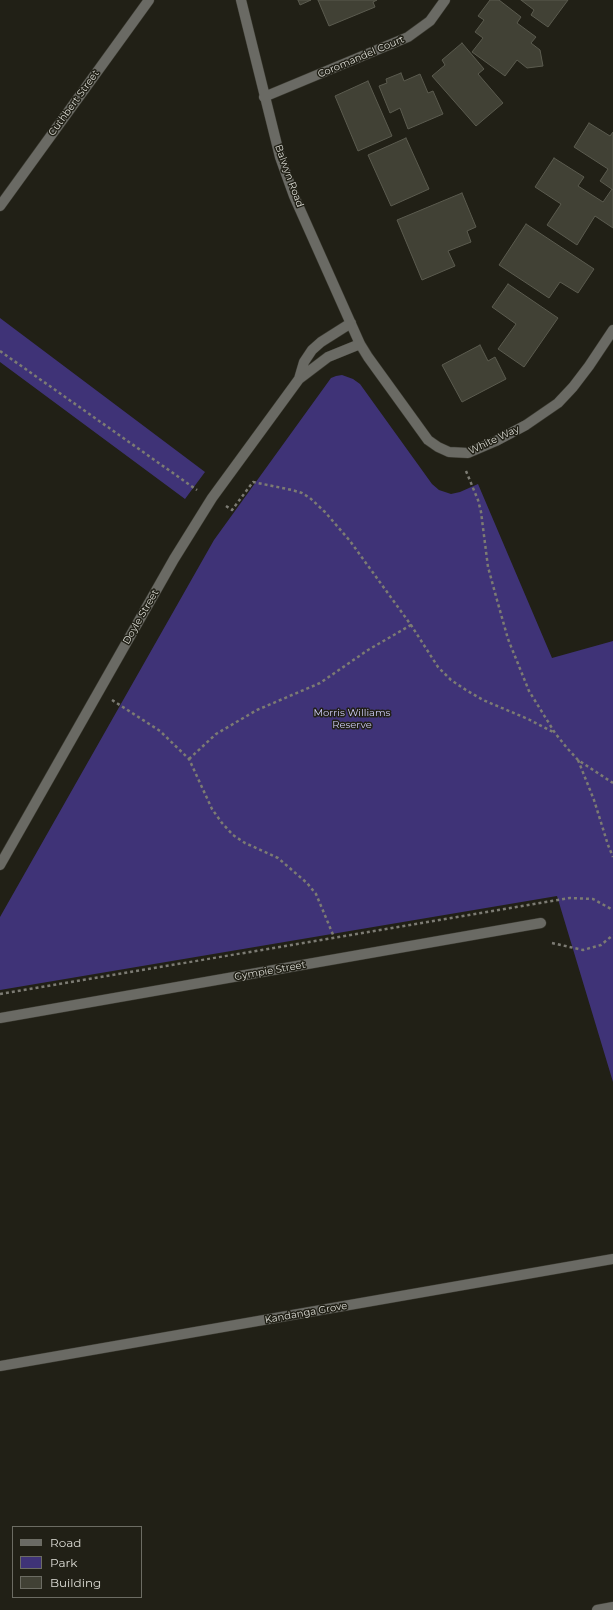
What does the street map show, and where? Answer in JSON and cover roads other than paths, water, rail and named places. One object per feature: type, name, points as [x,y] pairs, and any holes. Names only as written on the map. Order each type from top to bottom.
[{"type":"street","name":"Cuthbert Street","points":[[0,206],[149,0]]},
{"type":"street","name":"Balwyn Road","points":[[241,0],[264,97],[286,175],[360,344]]},
{"type":"street","name":"Coromandel Court","points":[[264,97],[408,37],[430,21],[445,0]]},
{"type":"street","name":"Doyle Street","points":[[0,865],[178,553],[212,498],[298,379],[304,362],[312,350],[321,342],[351,323]]},
{"type":"street","name":"White Way","points":[[360,344],[428,440],[449,452],[468,454],[496,441],[532,421],[558,403],[589,366],[613,330]]},
{"type":"street","name":"Doyle Street","points":[[298,379],[328,357],[360,344]]},
{"type":"street","name":"Gympie Street","points":[[0,1018],[540,924]]},
{"type":"street","name":"Kandanga Grove","points":[[0,1366],[613,1259]]},
{"type":"street","points":[[598,1610],[613,1607]]},
{"type":"park label","name":"Morris Williams Reserve","points":[[352,718]]}]
